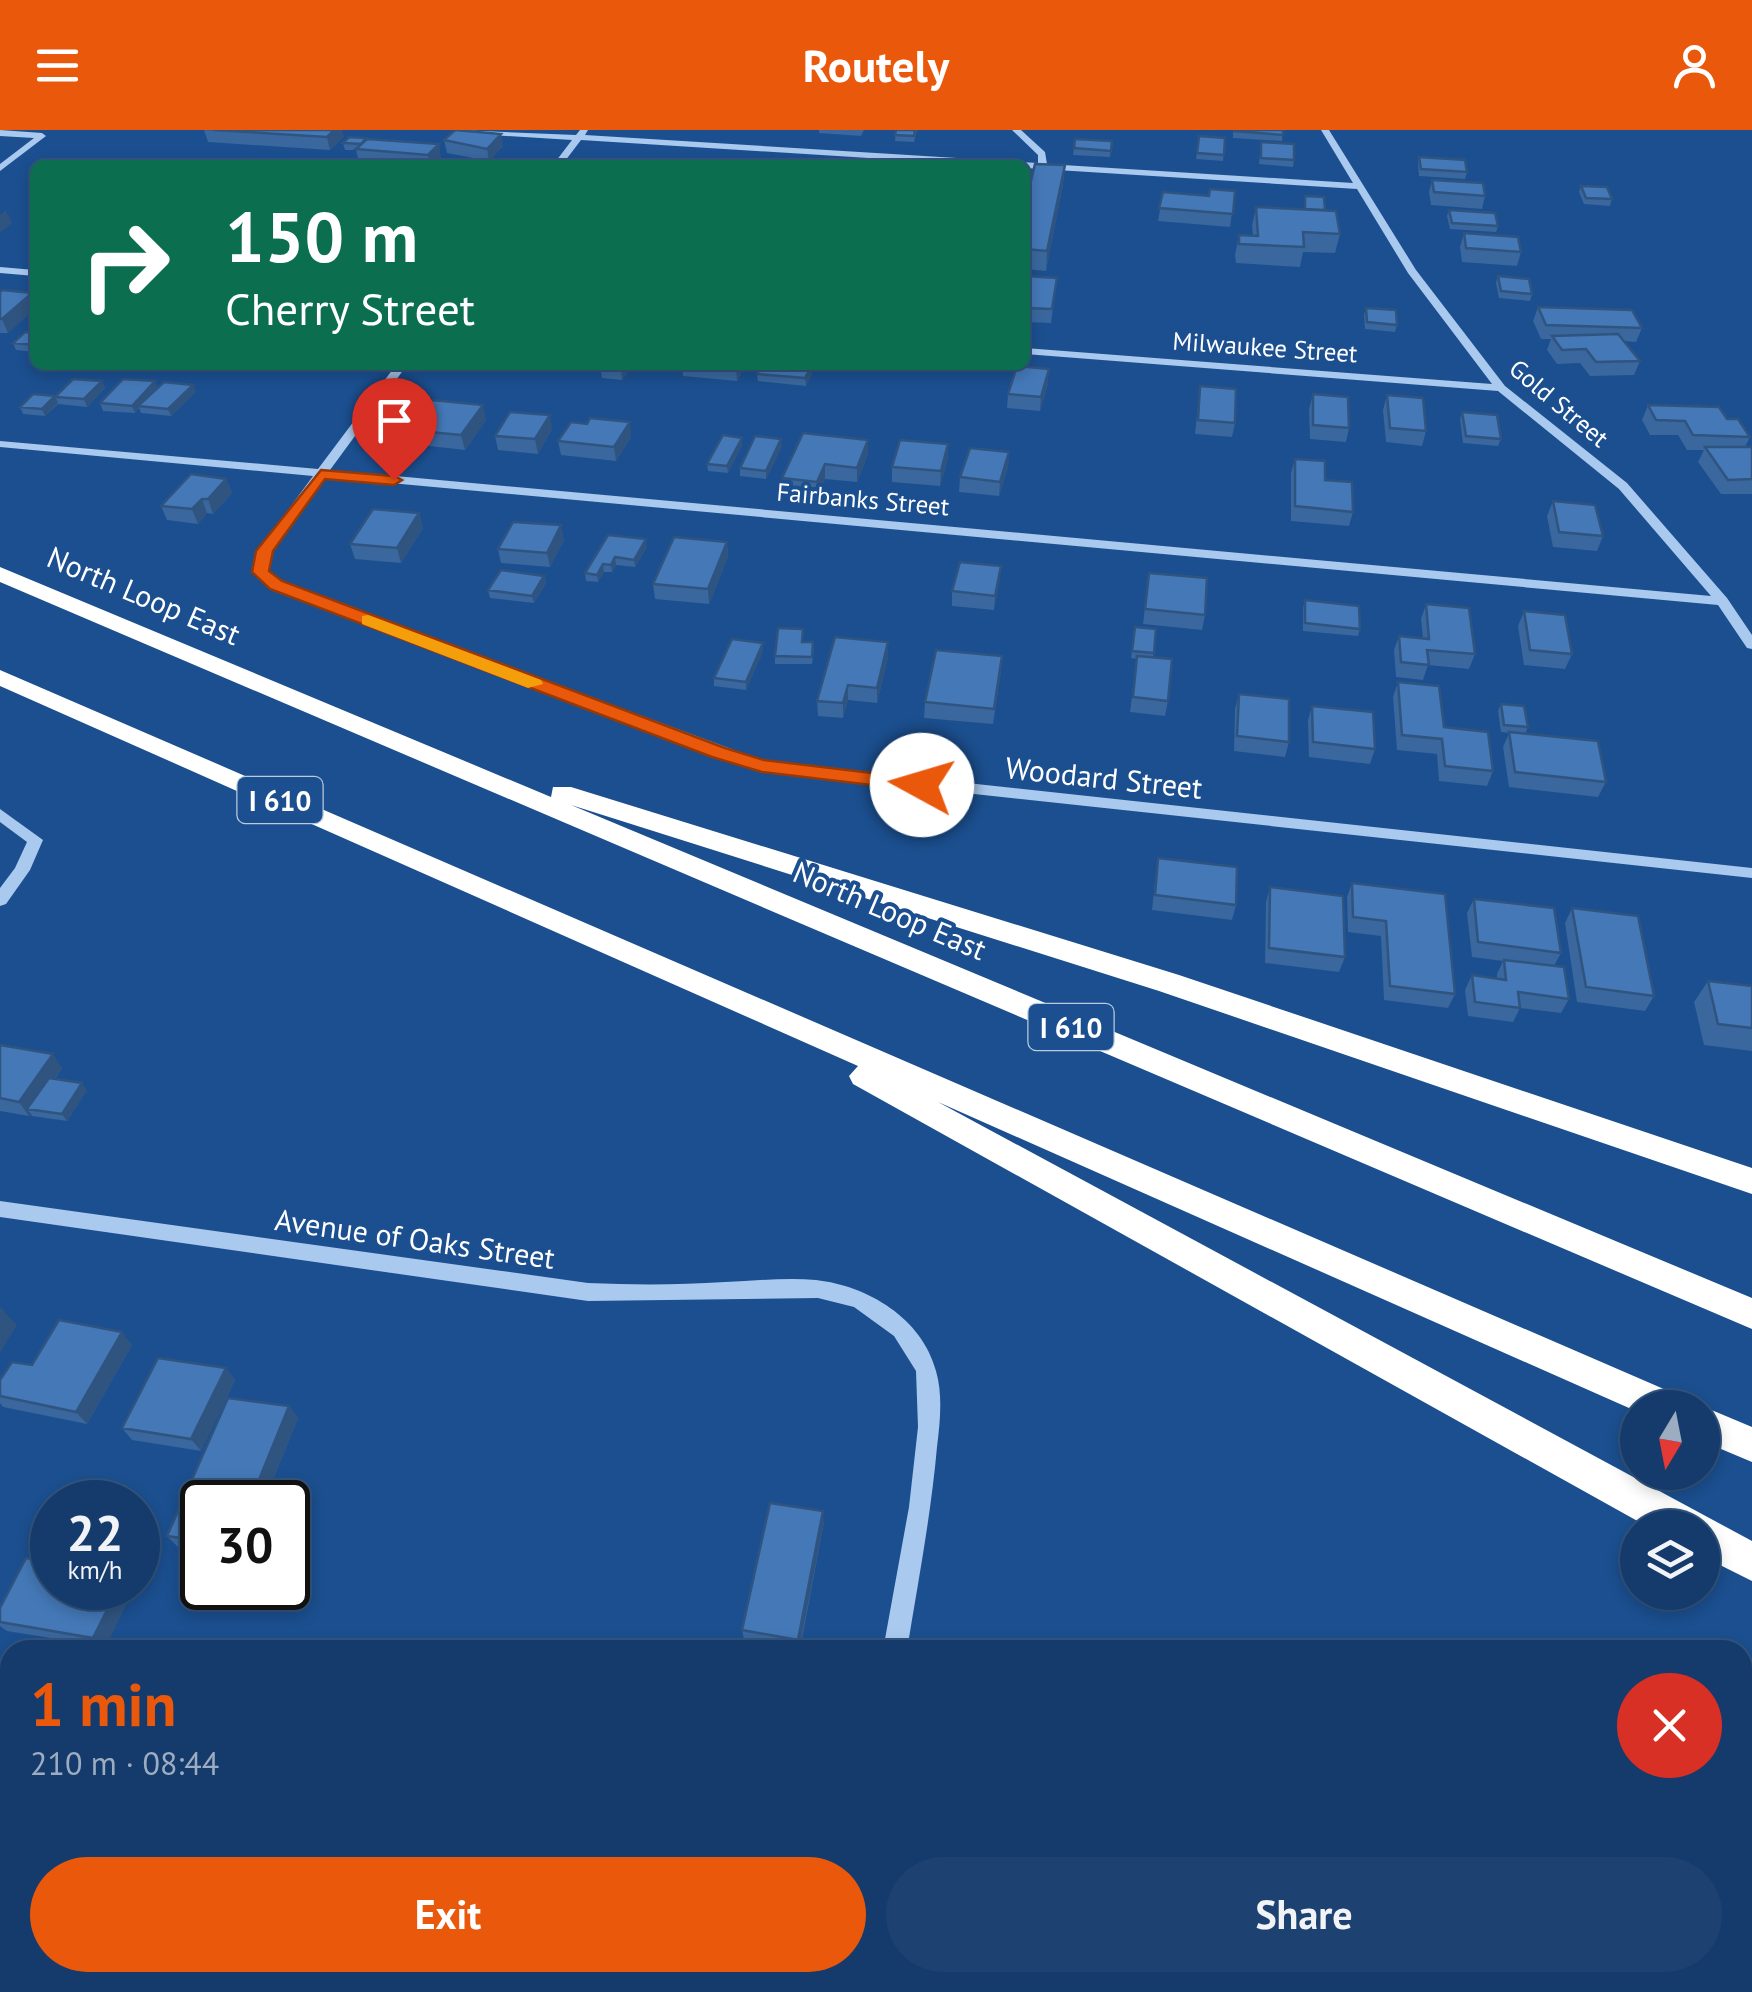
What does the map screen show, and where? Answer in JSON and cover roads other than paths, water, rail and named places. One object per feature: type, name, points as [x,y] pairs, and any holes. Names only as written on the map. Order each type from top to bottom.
[{"type":"highway","name":"North Loop East","points":[[0,574],[1752,1314]]},
{"type":"highway","name":"I 610","points":[[0,677],[1625,1390]]},
{"type":"highway","points":[[390,740],[1169,983],[1752,1181]]},
{"type":"highway","points":[[690,981],[1655,1510]]},
{"type":"highway","points":[[1720,1431],[1752,1445]]},
{"type":"highway","points":[[1720,1545],[1752,1562]]},
{"type":"street","points":[[460,130],[582,133],[953,160]]},
{"type":"street","points":[[1016,130],[1042,154],[1043,166]]},
{"type":"street","name":"Gold Street","points":[[1325,130],[1412,272],[1500,388],[1623,486],[1722,601],[1752,645]]},
{"type":"street","points":[[0,133],[42,136],[0,168]]},
{"type":"street","points":[[561,160],[582,133]]},
{"type":"street","points":[[1030,165],[1360,186]]},
{"type":"street","points":[[0,270],[30,273]]},
{"type":"street","name":"Milwaukee Street","points":[[1030,351],[1500,388]]},
{"type":"street","points":[[321,474],[398,370]]},
{"type":"street","name":"Fairbanks Street","points":[[0,444],[1722,601]]},
{"type":"street","name":"Woodard Street","points":[[321,474],[262,559],[260,572],[276,585],[762,766],[1752,873]]},
{"type":"street","points":[[0,814],[35,840],[22,870],[0,900]]},
{"type":"street","name":"Avenue of Oaks Street","points":[[0,1208],[588,1292],[824,1290],[876,1308],[908,1338],[926,1371],[930,1418],[896,1640]]}]
